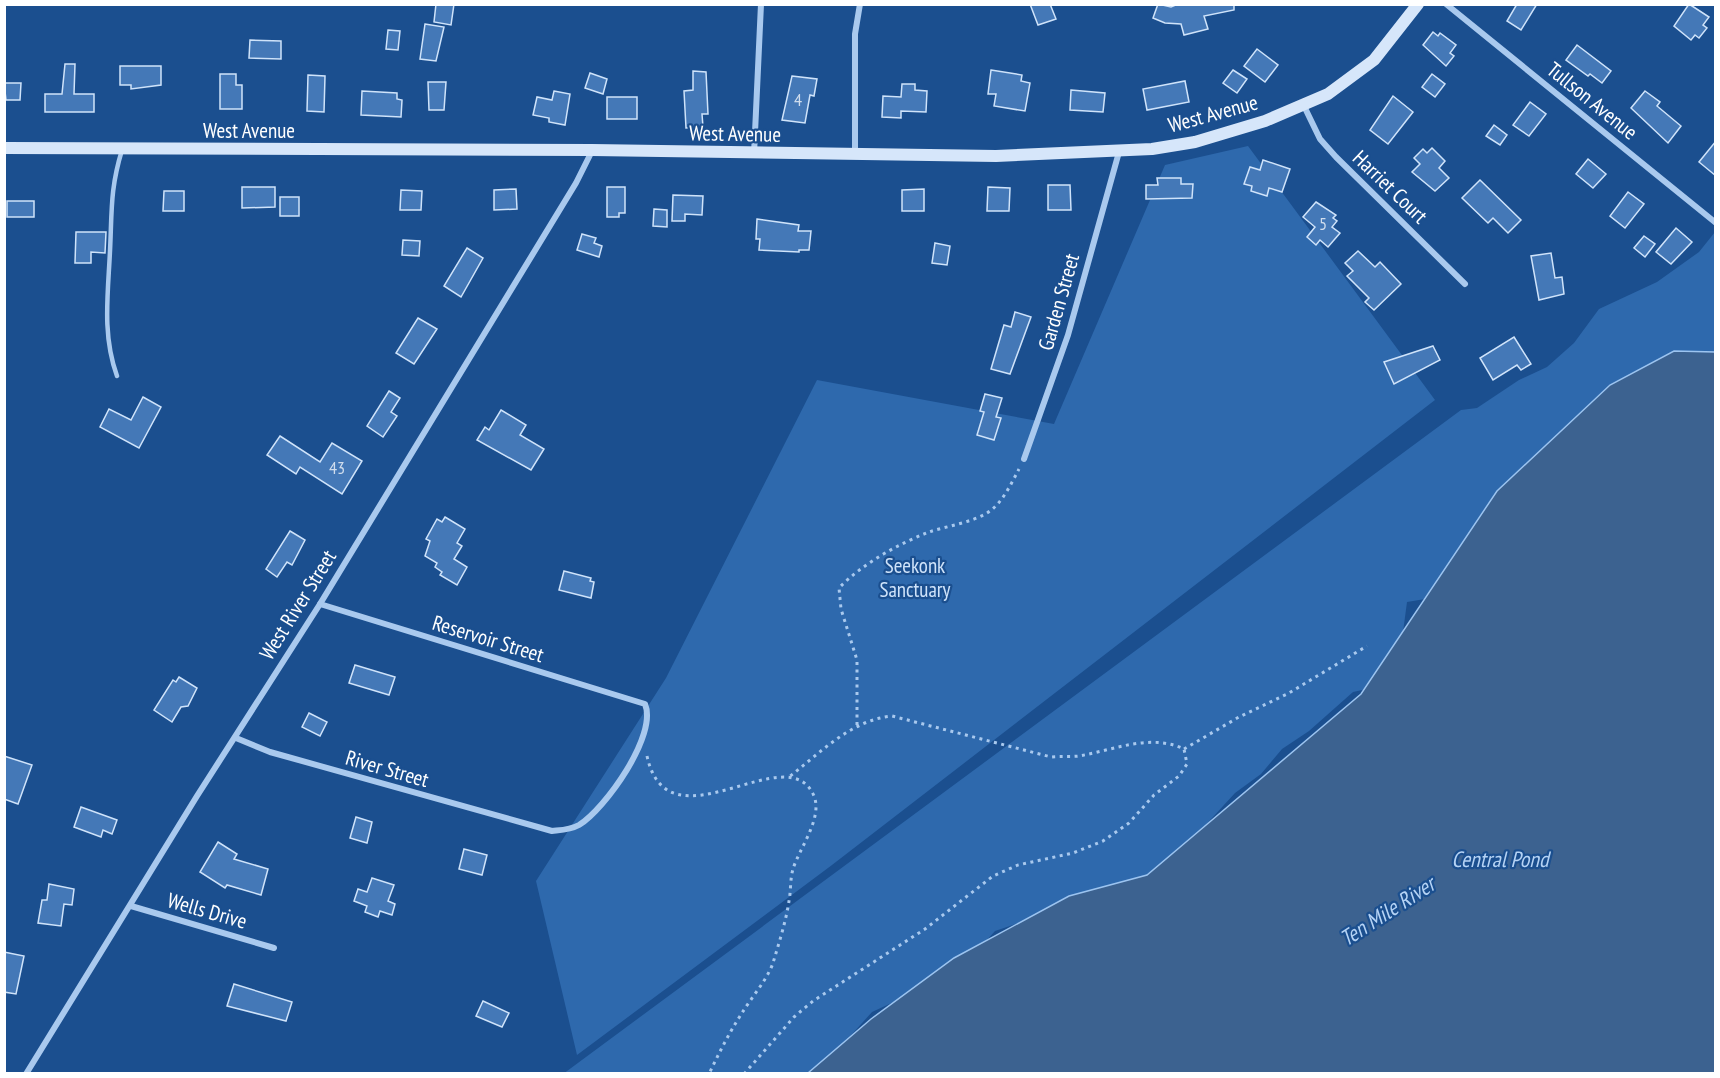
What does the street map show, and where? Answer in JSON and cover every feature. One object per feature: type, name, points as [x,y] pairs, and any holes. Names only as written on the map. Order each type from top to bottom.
[{"type":"street","points":[[754,154],[760,4]]},
{"type":"street","points":[[855,154],[855,34],[860,4]]},
{"type":"street","name":"West Avenue","points":[[4,148],[592,150],[996,156],[1119,152],[1195,142],[1265,121],[1304,106],[1328,94],[1374,60],[1418,4]]},
{"type":"street","name":"Tullson Avenue","points":[[1446,4],[1716,223]]},
{"type":"street","name":"Harriet Court","points":[[1304,106],[1320,139],[1336,157],[1465,284]]},
{"type":"street","name":"West River Street","points":[[26,1074],[197,796],[320,604],[576,183],[592,150]]},
{"type":"street","name":"Garden Street","points":[[1024,459],[1068,335],[1110,177],[1119,152]]},
{"type":"street","name":"Reservoir Street","points":[[320,604],[645,705]]},
{"type":"street","name":"River Street","points":[[236,738],[270,752],[531,827],[552,831],[568,830],[580,824],[626,772],[643,739],[649,714],[645,705]]},
{"type":"street","name":"Wells Drive","points":[[131,906],[274,948]]},
{"type":"lane","points":[[117,376],[106,329],[110,204],[122,150]]},
{"type":"path","points":[[857,725],[857,660],[841,609],[839,588],[851,575],[899,547],[928,533],[986,513],[998,503],[1024,459]]},
{"type":"path","points":[[1184,749],[1239,717],[1289,693],[1367,646]]},
{"type":"path","points":[[789,777],[857,725],[876,718],[892,717],[1051,757],[1078,756],[1130,744],[1169,742],[1184,749]]},
{"type":"path","points":[[643,739],[651,776],[662,789],[687,795],[727,792],[768,778],[789,777],[803,782],[814,797],[816,814],[792,871],[789,901],[772,965],[729,1034],[709,1074]]},
{"type":"path","points":[[744,1074],[794,1017],[813,1001],[925,929],[993,876],[1018,865],[1083,849],[1102,841],[1129,823],[1154,795],[1179,776],[1187,764],[1184,749]]},
{"type":"green space","name":"Seekonk Sanctuary","points":[[1248,146],[1435,400],[832,865],[577,1055],[536,881],[666,678],[817,380],[1054,424],[1165,165]]},
{"type":"green space","points":[[1715,232],[1715,360],[1443,596],[1407,602],[1403,632],[1386,685],[1353,692],[1309,731],[1282,749],[1261,774],[1235,793],[1190,842],[1142,882],[995,931],[976,952],[898,1000],[872,1012],[817,1073],[563,1074],[1461,410],[1477,408],[1519,380],[1547,367],[1574,343],[1599,309],[1657,282],[1699,252]]},
{"type":"water","name":"Central Pond","points":[[1674,351],[1715,352],[1715,1073],[808,1073],[871,1019],[954,958],[1069,896],[1147,875],[1361,694],[1497,491],[1610,385]]},
{"type":"building","points":[[436,4],[454,4],[451,25],[434,22]]},
{"type":"building","points":[[1030,4],[1050,4],[1056,19],[1038,25]]},
{"type":"building","points":[[1158,4],[1171,7],[1178,4],[1234,4],[1234,10],[1204,16],[1208,29],[1184,35],[1181,24],[1165,23],[1153,18]]},
{"type":"building","points":[[1517,4],[1537,4],[1521,30],[1507,21]]},
{"type":"building","points":[[1689,4],[1709,17],[1703,25],[1707,28],[1699,38],[1695,35],[1691,40],[1674,26]]},
{"type":"building","points":[[425,24],[444,27],[436,61],[420,59]]},
{"type":"building","points":[[388,30],[400,31],[398,50],[386,49]]},
{"type":"building","points":[[1433,32],[1438,36],[1440,33],[1456,45],[1450,53],[1454,56],[1446,66],[1423,45]]},
{"type":"building","points":[[250,40],[281,41],[281,59],[249,58]]},
{"type":"building","points":[[1577,45],[1611,71],[1602,83],[1566,60]]},
{"type":"building","points":[[1257,49],[1278,65],[1265,82],[1244,66]]},
{"type":"building","points":[[65,64],[75,64],[74,94],[94,94],[94,112],[45,112],[45,94],[62,94]]},
{"type":"building","points":[[120,66],[161,66],[161,85],[131,89],[131,85],[120,85]]},
{"type":"building","points":[[991,70],[1022,75],[1021,81],[1030,83],[1025,111],[994,106],[996,94],[988,94]]},
{"type":"building","points":[[1233,70],[1247,79],[1237,93],[1223,83]]},
{"type":"building","points":[[693,71],[706,72],[708,114],[702,114],[703,127],[686,128],[684,91],[693,90]]},
{"type":"building","points":[[590,73],[607,79],[603,94],[585,88]]},
{"type":"building","points":[[220,74],[236,74],[236,85],[242,85],[242,109],[220,109]]},
{"type":"building","points":[[1432,74],[1445,84],[1435,97],[1422,87]]},
{"type":"building","points":[[308,75],[325,76],[324,112],[307,111]]},
{"type":"building","points":[[792,76],[817,79],[814,96],[810,95],[805,123],[782,120]]},
{"type":"building","points":[[1185,81],[1189,102],[1147,110],[1143,89]]},
{"type":"building","points":[[428,82],[446,82],[444,110],[429,110]]},
{"type":"building","points":[[4,83],[21,83],[20,100],[6,100]]},
{"type":"building","points":[[902,84],[915,84],[915,90],[927,91],[926,112],[901,111],[901,118],[882,117],[883,96],[901,97]]},
{"type":"building","points":[[1071,90],[1105,93],[1103,112],[1070,110]]},
{"type":"building","points":[[362,91],[397,93],[397,99],[402,100],[401,117],[361,115]]},
{"type":"building","points":[[554,91],[570,94],[565,125],[549,122],[549,118],[533,115],[537,97],[552,100]]},
{"type":"building","points":[[1645,91],[1660,102],[1657,106],[1681,126],[1668,143],[1631,108]]},
{"type":"building","points":[[1393,96],[1413,112],[1388,144],[1370,130]]},
{"type":"building","points":[[607,97],[637,97],[637,119],[607,119]]},
{"type":"building","points":[[1530,102],[1546,114],[1529,136],[1513,125]]},
{"type":"building","points":[[1494,125],[1507,135],[1500,145],[1486,136]]},
{"type":"building","points":[[1716,141],[1716,176],[1699,162]]},
{"type":"building","points":[[1432,148],[1445,161],[1439,168],[1449,178],[1435,191],[1412,172],[1420,164],[1414,158],[1423,149],[1427,153]]},
{"type":"building","points":[[1588,159],[1606,174],[1593,188],[1576,174]]},
{"type":"building","points":[[1263,160],[1290,169],[1282,192],[1269,188],[1267,196],[1251,191],[1252,186],[1244,184],[1250,167],[1260,170]]},
{"type":"building","points":[[1157,178],[1181,178],[1181,184],[1193,184],[1192,198],[1146,199],[1146,185],[1158,185]]},
{"type":"building","points":[[1480,180],[1521,220],[1508,233],[1493,218],[1488,223],[1462,198]]},
{"type":"building","points":[[1048,185],[1070,185],[1071,210],[1048,210]]},
{"type":"building","points":[[242,187],[275,187],[275,207],[242,208]]},
{"type":"building","points":[[607,187],[625,187],[625,213],[619,213],[619,217],[607,217]]},
{"type":"building","points":[[988,187],[1010,188],[1009,211],[987,211]]},
{"type":"building","points":[[516,189],[517,209],[494,210],[494,190]]},
{"type":"building","points":[[924,189],[924,211],[902,211],[902,190]]},
{"type":"building","points":[[401,190],[422,191],[421,210],[400,210]]},
{"type":"building","points":[[164,191],[184,191],[184,211],[163,211]]},
{"type":"building","points":[[1628,192],[1644,204],[1625,228],[1610,216]]},
{"type":"building","points":[[673,195],[703,196],[702,215],[685,214],[685,221],[672,221]]},
{"type":"building","points":[[280,197],[299,197],[299,216],[280,216]]},
{"type":"building","points":[[7,201],[34,201],[34,217],[7,217]]},
{"type":"building","points":[[1316,202],[1336,215],[1333,218],[1337,221],[1332,227],[1340,233],[1328,247],[1320,240],[1316,245],[1307,237],[1315,227],[1303,217]]},
{"type":"building","points":[[654,209],[667,210],[667,227],[653,226]]},
{"type":"building","points":[[757,219],[799,225],[798,231],[811,231],[809,250],[799,250],[799,252],[759,250],[760,239],[756,239]]},
{"type":"building","points":[[1676,228],[1692,242],[1671,264],[1656,252]]},
{"type":"building","points":[[76,232],[106,232],[105,253],[91,252],[91,263],[75,263]]},
{"type":"building","points":[[582,234],[596,238],[594,243],[602,246],[599,257],[577,250]]},
{"type":"building","points":[[1644,236],[1655,244],[1645,257],[1634,248]]},
{"type":"building","points":[[403,240],[420,241],[419,256],[402,255]]},
{"type":"building","points":[[935,243],[950,246],[947,265],[932,263]]},
{"type":"building","points":[[467,248],[483,258],[461,297],[444,286]]},
{"type":"building","points":[[1358,251],[1375,267],[1380,262],[1401,284],[1374,310],[1365,302],[1369,298],[1347,276],[1353,271],[1345,263]]},
{"type":"building","points":[[1551,253],[1555,278],[1562,277],[1564,294],[1539,300],[1531,256]]},
{"type":"building","points":[[1015,312],[1031,317],[1010,374],[991,369],[1004,325],[1011,327]]},
{"type":"building","points":[[418,318],[437,329],[414,364],[396,353]]},
{"type":"building","points":[[1514,337],[1531,364],[1521,370],[1517,365],[1493,380],[1480,358]]},
{"type":"building","points":[[1433,346],[1440,360],[1394,384],[1384,362]]},
{"type":"building","points":[[389,391],[400,398],[391,412],[397,416],[383,437],[367,426]]},
{"type":"building","points":[[985,394],[1002,398],[996,417],[1001,418],[994,440],[977,435],[984,412],[980,411]]},
{"type":"building","points":[[143,397],[161,407],[139,448],[100,427],[109,409],[131,420]]},
{"type":"building","points":[[501,410],[526,425],[520,435],[544,449],[531,470],[477,440],[485,427],[489,430]]},
{"type":"building","points":[[280,436],[320,462],[332,443],[362,461],[342,494],[300,467],[296,474],[267,455]]},
{"type":"building","points":[[445,517],[465,529],[457,543],[462,546],[454,559],[467,567],[457,585],[440,575],[442,572],[435,567],[437,563],[425,556],[430,541],[426,539],[437,519],[442,522]]},
{"type":"building","points":[[290,531],[305,540],[292,565],[287,562],[277,577],[266,569]]},
{"type":"building","points":[[564,571],[591,578],[590,581],[594,582],[591,598],[559,590]]},
{"type":"building","points":[[355,665],[395,677],[389,695],[349,683]]},
{"type":"building","points":[[179,677],[197,688],[188,706],[181,707],[172,722],[154,710],[173,680],[176,682]]},
{"type":"building","points":[[309,713],[327,722],[320,736],[302,727]]},
{"type":"building","points":[[4,756],[32,765],[18,804],[4,799]]},
{"type":"building","points":[[81,807],[117,820],[112,834],[103,830],[101,837],[74,827]]},
{"type":"building","points":[[356,817],[372,822],[367,843],[350,838]]},
{"type":"building","points":[[218,842],[237,854],[234,859],[268,869],[261,895],[227,885],[225,888],[200,872]]},
{"type":"building","points":[[464,849],[487,855],[482,875],[459,869]]},
{"type":"building","points":[[372,878],[394,885],[388,901],[395,904],[392,915],[380,911],[378,917],[365,912],[367,906],[354,901],[358,889],[367,892]]},
{"type":"building","points":[[49,884],[74,889],[72,905],[64,904],[61,926],[38,923],[42,900],[47,900]]},
{"type":"building","points":[[4,952],[24,956],[16,994],[4,992]]},
{"type":"building","points":[[234,984],[292,1002],[286,1021],[227,1006]]},
{"type":"building","points":[[483,1001],[509,1013],[502,1027],[476,1016]]},
{"type":"water label","name":"Ten Mile River","points":[[1387,911]]}]
